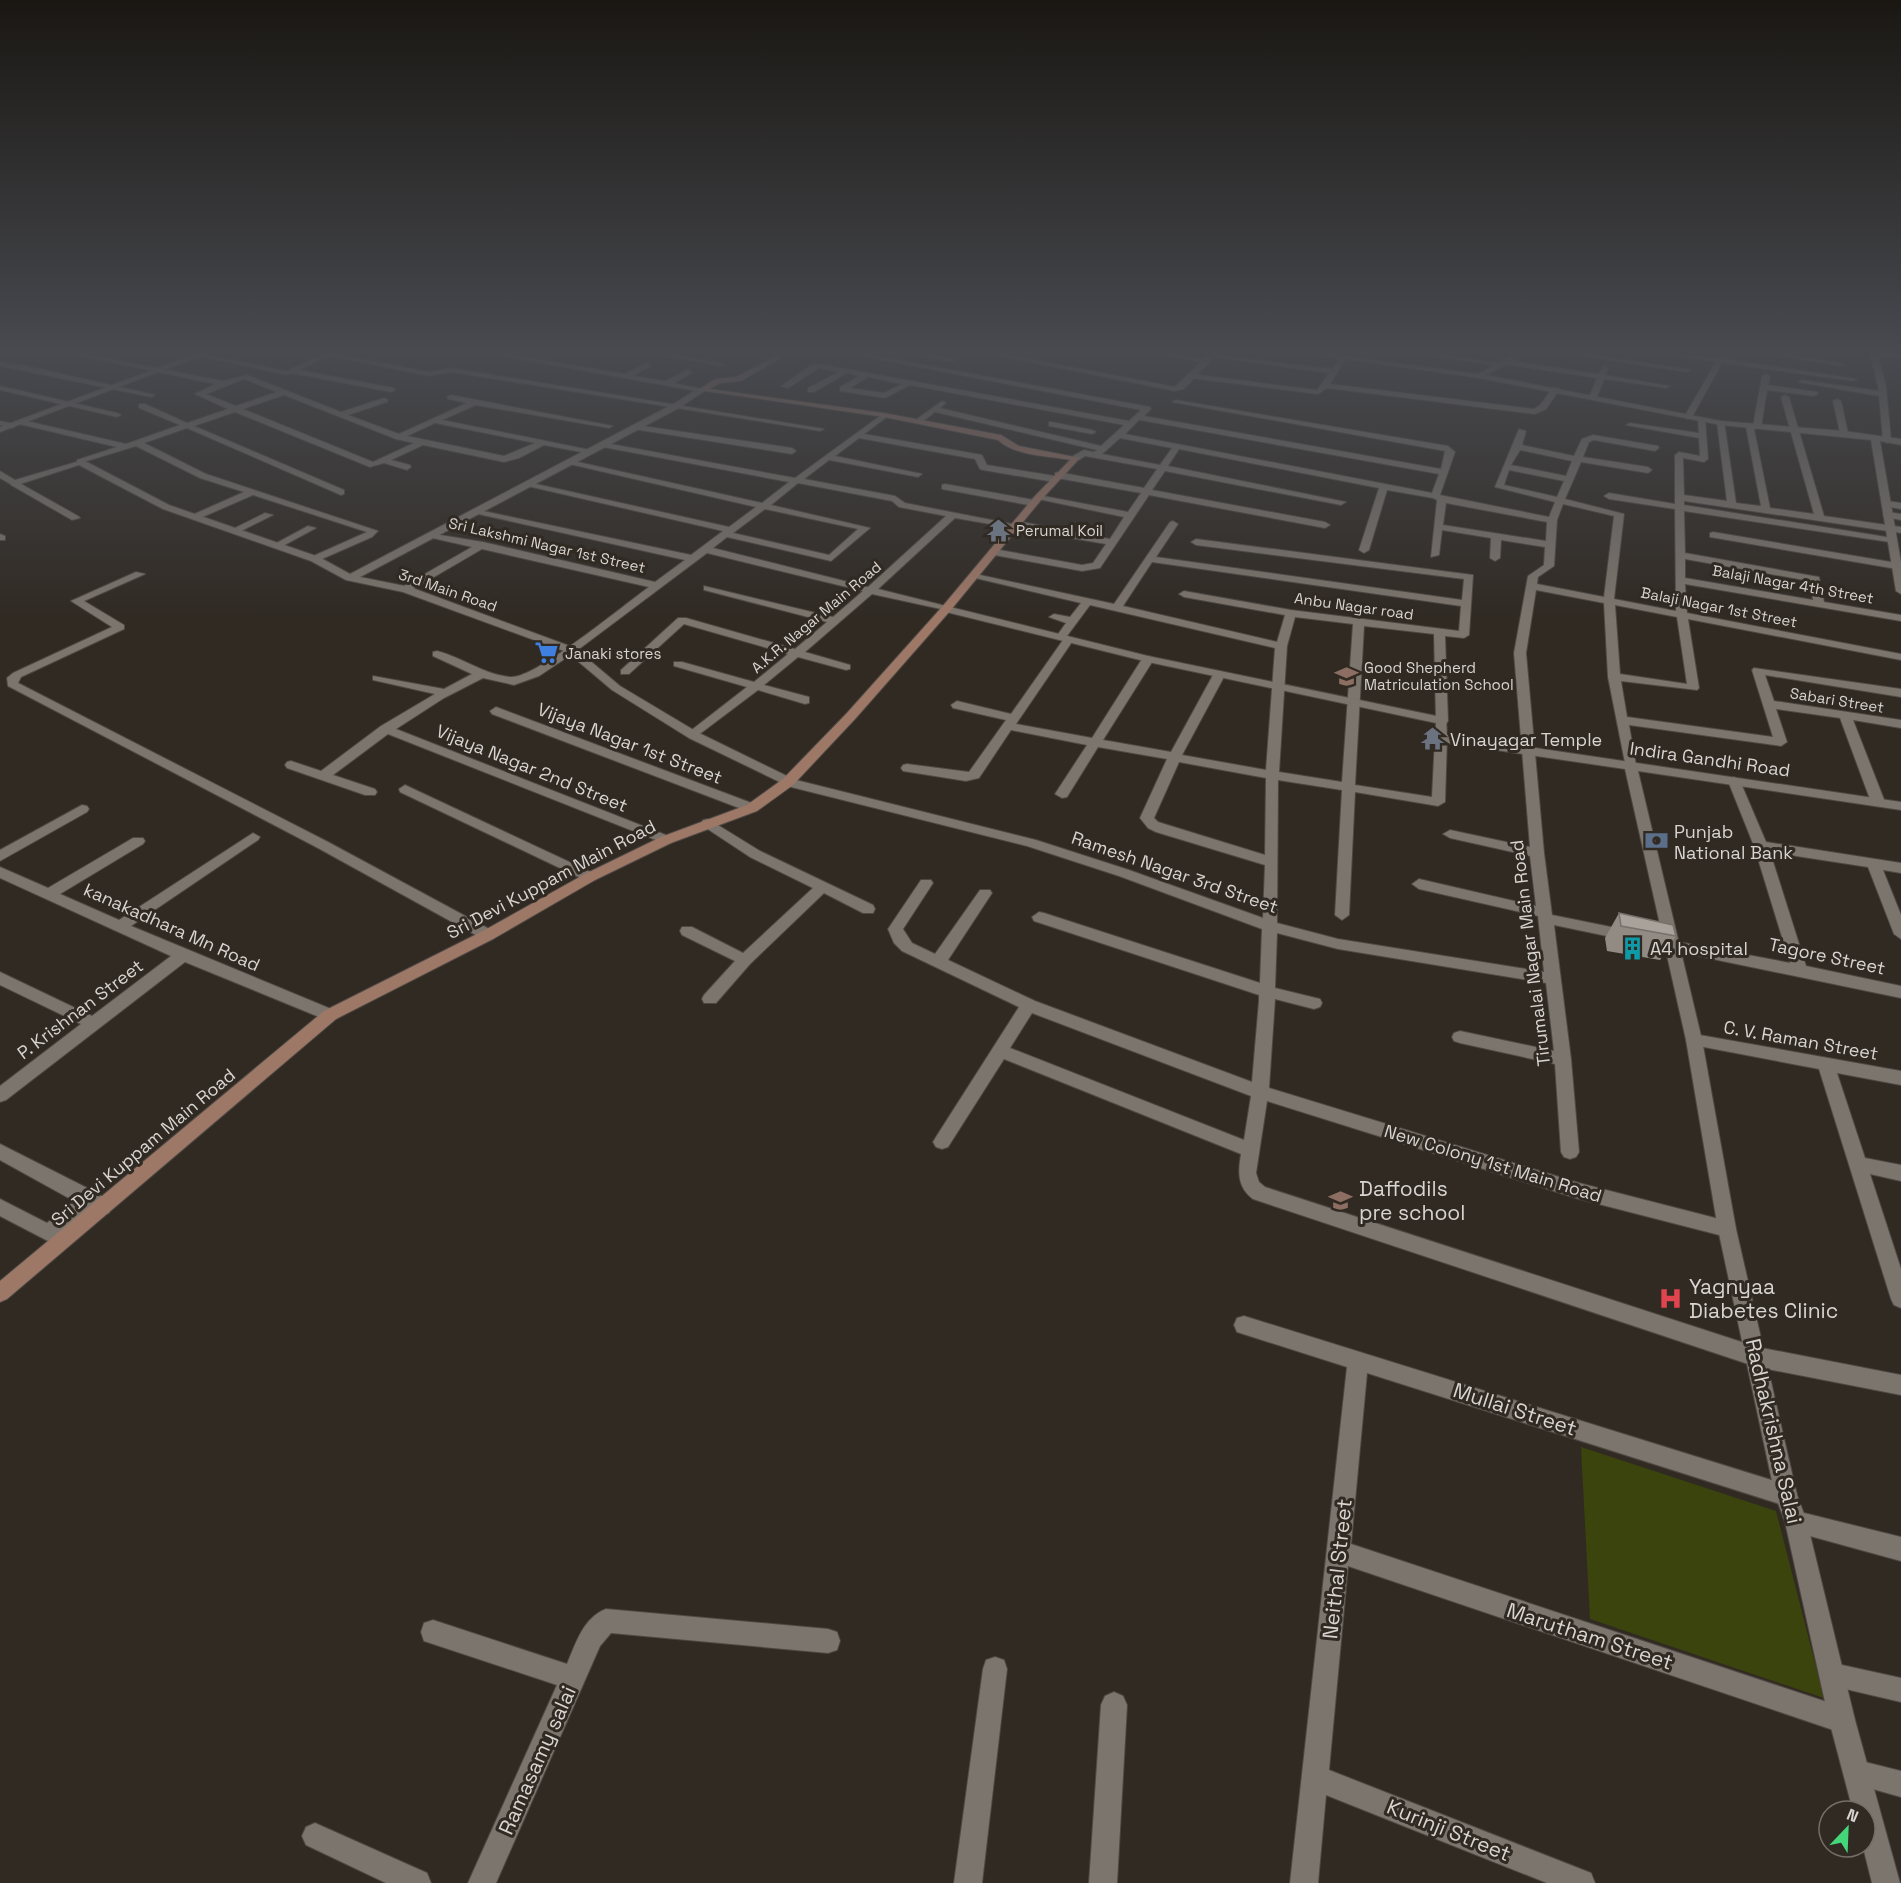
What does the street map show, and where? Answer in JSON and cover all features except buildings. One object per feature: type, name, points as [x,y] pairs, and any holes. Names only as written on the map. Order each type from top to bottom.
[{"type":"main road","points":[[1005,442],[1017,448],[1076,458]]},
{"type":"main road","name":"Sri Devi Kuppam Main Road","points":[[96,1203],[330,1015],[488,935],[590,877],[666,840],[752,808],[788,782],[851,716],[946,609],[1056,477],[1076,458]]},
{"type":"main road","name":"Sri Devi Kuppam Main Road","points":[[0,1293],[75,1221]]},
{"type":"street","points":[[107,442],[125,446]]},
{"type":"street","points":[[14,483],[135,442],[203,476],[373,531],[369,535],[315,559]]},
{"type":"street","points":[[223,442],[341,492]]},
{"type":"street","points":[[316,442],[373,465],[420,443]]},
{"type":"street","points":[[416,442],[508,459],[543,442],[591,451]]},
{"type":"street","points":[[350,578],[607,442]]},
{"type":"street","points":[[733,442],[792,451]]},
{"type":"street","points":[[437,654],[481,674],[514,681],[522,680],[571,650],[655,585],[850,442]]},
{"type":"street","points":[[896,442],[979,457],[983,466],[1144,491],[1325,525]]},
{"type":"street","points":[[1074,442],[1099,452],[1162,467],[1341,502]]},
{"type":"street","points":[[1076,458],[1083,453],[1099,452],[1111,442]]},
{"type":"street","points":[[1155,442],[1177,446],[1244,448],[1445,472]]},
{"type":"street","points":[[1223,442],[1384,486],[1552,520]]},
{"type":"street","points":[[1244,448],[1248,442]]},
{"type":"street","points":[[1409,442],[1445,448],[1451,452],[1438,498],[1439,527],[1434,555]]},
{"type":"street","points":[[1520,442],[1499,484],[1502,489],[1560,501]]},
{"type":"street","points":[[1531,586],[1533,576],[1548,569],[1552,520],[1585,442]]},
{"type":"street","points":[[1619,442],[1655,448]]},
{"type":"street","points":[[1614,677],[1693,688],[1682,614],[1679,455],[1704,459],[1703,442]]},
{"type":"street","points":[[1723,442],[1731,505]]},
{"type":"street","points":[[1756,442],[1766,509]]},
{"type":"street","points":[[1799,442],[1820,518]]},
{"type":"street","points":[[1876,442],[1888,515],[1896,529],[1901,591]]},
{"type":"street","points":[[603,444],[895,499],[902,505],[1112,542]]},
{"type":"street","points":[[994,552],[1087,568],[1096,566],[1144,491],[1177,446]]},
{"type":"street","points":[[1519,447],[1576,459],[1648,470]]},
{"type":"street","points":[[830,458],[918,474]]},
{"type":"street","points":[[383,460],[407,467]]},
{"type":"street","name":"3rd Main Road","points":[[80,462],[166,507],[315,559],[350,578],[406,589],[571,650],[616,687],[693,735],[788,782]]},
{"type":"street","points":[[527,485],[831,558],[865,528],[569,463]]},
{"type":"street","points":[[1506,467],[1568,479]]},
{"type":"street","points":[[0,474],[75,518]]},
{"type":"street","points":[[1364,550],[1384,486]]},
{"type":"street","points":[[945,487],[1129,515]]},
{"type":"street","points":[[195,517],[250,493]]},
{"type":"street","points":[[1609,496],[1896,544]]},
{"type":"street","points":[[1678,497],[1896,529]]},
{"type":"street","name":"Radhakrishna Salai","points":[[1560,501],[1614,512],[1619,516],[1615,531],[1609,601],[1614,677],[1630,765],[1694,1040],[1727,1230],[1786,1495],[1796,1522],[1842,1720],[1886,1883]]},
{"type":"street","points":[[1887,504],[1901,506]]},
{"type":"street","points":[[474,512],[692,558]]},
{"type":"street","points":[[234,531],[268,515]]},
{"type":"street","name":"A.K.R. Nagar Main Road","points":[[693,735],[756,687],[903,564],[954,515]]},
{"type":"street","points":[[1888,515],[1901,517]]},
{"type":"street","points":[[1117,608],[1173,524]]},
{"type":"street","points":[[1439,527],[1551,545]]},
{"type":"street","points":[[276,546],[311,528]]},
{"type":"street","name":"Sri Lakshmi Nagar 1st Street","points":[[431,535],[655,585]]},
{"type":"street","points":[[1713,535],[1899,568]]},
{"type":"street","points":[[1495,558],[1496,536]]},
{"type":"street","points":[[1196,542],[1304,569],[1466,604]]},
{"type":"street","points":[[406,589],[483,545]]},
{"type":"street","points":[[704,549],[1148,659],[1356,705],[1442,721]]},
{"type":"street","points":[[1680,555],[1815,579],[1819,604]]},
{"type":"street","points":[[1150,559],[1304,569]]},
{"type":"street","name":"Anbu Nagar road","points":[[1184,594],[1292,613],[1464,635],[1468,577],[1304,569]]},
{"type":"street","points":[[140,574],[76,601],[120,627],[17,675],[13,678],[12,684],[323,845],[488,935]]},
{"type":"street","points":[[975,575],[1281,646]]},
{"type":"street","name":"Balaji Nagar 4th Street","points":[[1680,580],[1901,618]]},
{"type":"street","name":"Balaji Nagar 1st Street","points":[[1531,586],[1901,657]]},
{"type":"street","name":"Tirumalai Nagar Main Road","points":[[1531,586],[1520,653],[1537,853],[1563,1059],[1570,1152]]},
{"type":"street","points":[[708,588],[835,621]]},
{"type":"street","points":[[907,768],[973,776],[1087,602]]},
{"type":"street","points":[[1292,613],[1281,646],[1277,688],[1272,776],[1268,992],[1260,1092],[1250,1150],[1248,1180],[1251,1187],[1259,1193],[1757,1357],[1901,1385]]},
{"type":"street","points":[[1054,617],[1073,621]]},
{"type":"street","points":[[625,672],[682,620],[846,667]]},
{"type":"street","points":[[1342,915],[1343,859],[1356,705],[1359,622]]},
{"type":"street","points":[[957,705],[1009,722],[1092,744],[1175,756],[1272,776],[1438,802],[1442,738],[1439,632]]},
{"type":"street","points":[[1062,794],[1148,659]]},
{"type":"street","points":[[678,664],[805,700]]},
{"type":"street","points":[[1622,720],[1781,742],[1758,670],[1901,693]]},
{"type":"street","points":[[323,776],[385,729],[444,692],[481,674]]},
{"type":"street","points":[[1219,675],[1175,756],[1148,818],[1161,829],[1272,862]]},
{"type":"street","points":[[377,678],[444,692]]},
{"type":"street","name":"Sabari Street","points":[[1769,704],[1901,724]]},
{"type":"street","name":"Vijaya Nagar 1st Street","points":[[496,711],[752,808]]},
{"type":"street","points":[[1845,716],[1878,802]]},
{"type":"street","name":"Vijaya Nagar 2nd Street","points":[[385,729],[666,840]]},
{"type":"street","name":"Indira Gandhi Road","points":[[1442,738],[1901,806]]},
{"type":"street","points":[[291,765],[370,792]]},
{"type":"street","points":[[1734,781],[1761,846],[1800,970]]},
{"type":"street","name":"Ramesh Nagar 3rd Street","points":[[788,782],[1031,843],[1124,873],[1269,926],[1338,944],[1553,979]]},
{"type":"street","points":[[405,789],[590,877]]},
{"type":"street","points":[[0,856],[82,809]]},
{"type":"street","points":[[708,823],[755,854],[868,909]]},
{"type":"street","points":[[1450,834],[1537,853]]},
{"type":"street","points":[[120,926],[253,837]]},
{"type":"street","points":[[49,894],[138,842]]},
{"type":"street","points":[[1761,846],[1901,868]]},
{"type":"street","points":[[1874,864],[1901,934]]},
{"type":"street","name":"kanakadhara Mn Road","points":[[0,872],[183,955],[330,1015]]},
{"type":"street","name":"New Colony 1st Main Road","points":[[926,883],[895,929],[899,939],[907,947],[1029,1005],[1260,1092],[1579,1191],[1727,1230]]},
{"type":"street","name":"Tagore Street","points":[[1419,884],[1673,945],[1901,992]]},
{"type":"street","points":[[710,999],[745,960],[821,888]]},
{"type":"street","points":[[938,962],[985,893]]},
{"type":"street","points":[[1040,917],[1268,992],[1314,1003]]},
{"type":"street","points":[[687,931],[745,960]]},
{"type":"street","name":"P. Krishnan Street","points":[[0,1095],[183,955]]},
{"type":"street","points":[[0,978],[95,1024]]},
{"type":"street","points":[[942,1142],[1029,1005]]},
{"type":"street","points":[[1460,1037],[1563,1059]]},
{"type":"street","name":"C. V. Raman Street","points":[[1694,1040],[1901,1078]]},
{"type":"street","points":[[999,1050],[1250,1150]]},
{"type":"street","points":[[1826,1065],[1901,1299]]},
{"type":"street","points":[[0,1151],[96,1203],[75,1221],[48,1233],[44,1233],[0,1207]]},
{"type":"street","points":[[1859,1164],[1901,1173]]},
{"type":"street","name":"Mullai Street","points":[[1244,1325],[1786,1495]]},
{"type":"street","name":"Neithal Street","points":[[1304,1883],[1359,1360]]},
{"type":"street","points":[[1796,1522],[1901,1549]]},
{"type":"street","name":"Marutham Street","points":[[1338,1551],[1842,1720]]},
{"type":"street","name":"Ramasamy salai","points":[[482,1883],[591,1637],[606,1621],[828,1641]]},
{"type":"street","points":[[433,1632],[573,1678]]},
{"type":"street","points":[[968,1883],[995,1669]]},
{"type":"street","points":[[1833,1675],[1901,1690]]},
{"type":"street","points":[[1103,1883],[1114,1705]]},
{"type":"street","points":[[1857,1773],[1901,1784]]},
{"type":"street","name":"Kurinji Street","points":[[1316,1778],[1581,1883]]},
{"type":"street","points":[[315,1836],[417,1883]]},
{"type":"green space","points":[[1581,1447],[1776,1511],[1824,1698],[1590,1619]]},
{"type":"place","name":"Perumal Koil","points":[[998,530]]},
{"type":"place","name":"Janaki stores","points":[[547,653]]},
{"type":"place","name":"Good Shepherd Matriculation School","points":[[1346,676]]},
{"type":"place","name":"Vinayagar Temple","points":[[1432,739]]},
{"type":"place","name":"Punjab National Bank","points":[[1656,841]]},
{"type":"place","name":"A4 hospital","points":[[1632,948]]},
{"type":"place","name":"Daffodils pre school","points":[[1341,1200]]},
{"type":"place","name":"Yagnyaa Diabetes Clinic","points":[[1671,1298]]}]
